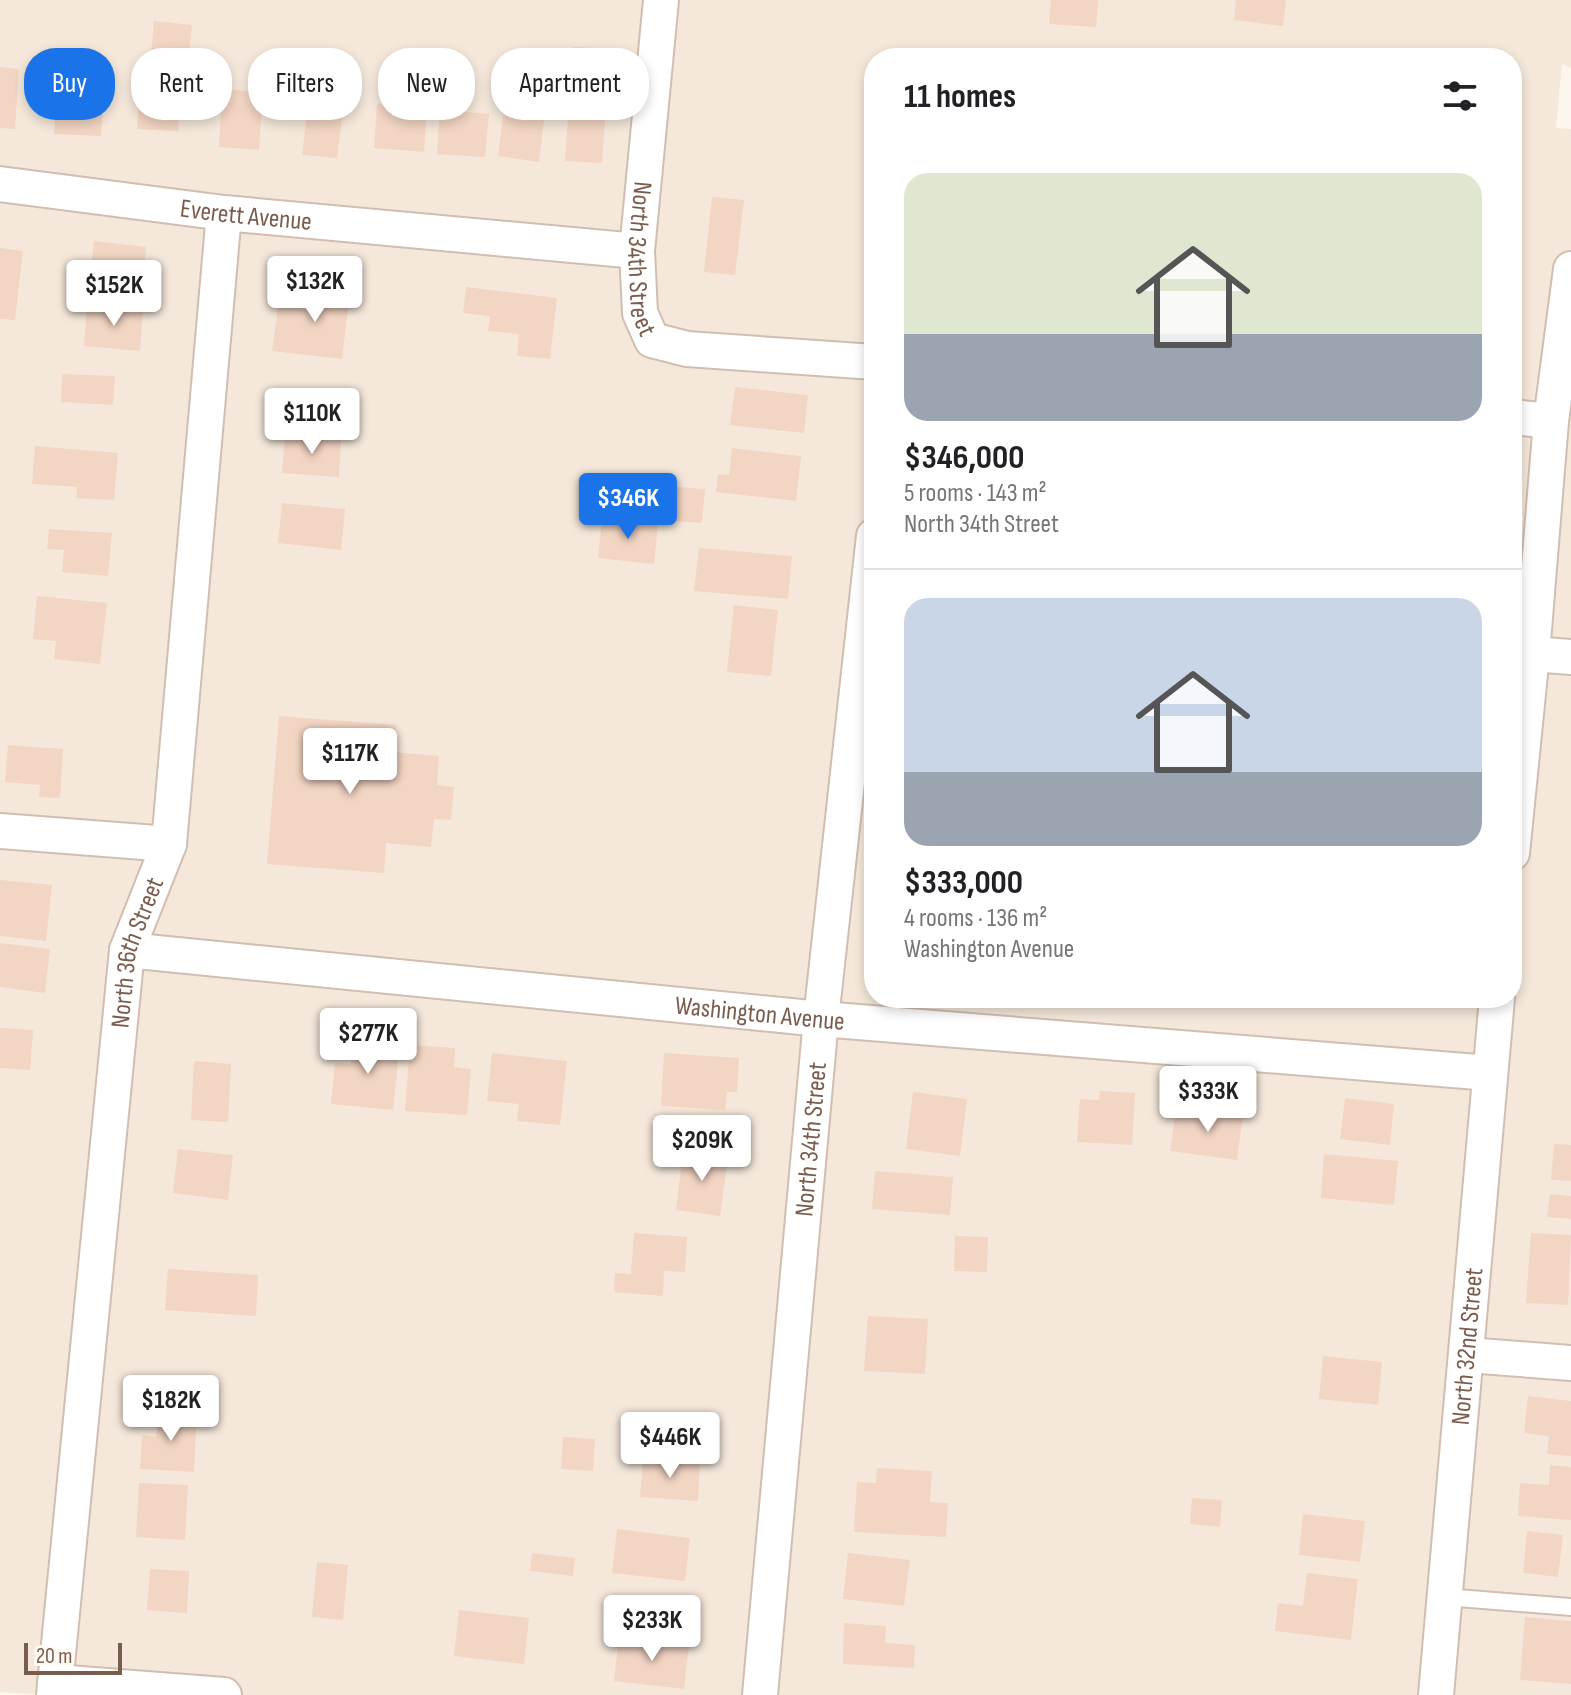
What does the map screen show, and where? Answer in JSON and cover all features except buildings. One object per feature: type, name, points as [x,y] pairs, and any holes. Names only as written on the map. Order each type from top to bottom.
[{"type":"street","name":"North 34th Street","points":[[661,0],[637,251],[640,313],[652,340],[687,349],[864,361]]},
{"type":"street","name":"Everett Avenue","points":[[0,184],[224,213],[637,251]]},
{"type":"street","name":"North 36th Street","points":[[55,1689],[127,950],[169,844],[224,213]]},
{"type":"street","points":[[1522,754],[1551,421],[1571,269]]},
{"type":"street","points":[[1522,418],[1551,421]]},
{"type":"street","name":"North 34th Street","points":[[760,1695],[821,1019],[864,627]]},
{"type":"street","points":[[1532,654],[1571,657]]},
{"type":"street","points":[[0,831],[169,844]]},
{"type":"street","name":"Washington Avenue","points":[[127,950],[821,1019],[1490,1073]]},
{"type":"street","name":"North 32nd Street","points":[[1436,1695],[1496,1008]]},
{"type":"street","points":[[1467,1355],[1571,1363]]},
{"type":"street","points":[[55,1689],[224,1695]]},
{"type":"lane","points":[[1445,1597],[1571,1607]]},
{"type":"shaded area","points":[[0,0],[1571,0],[1571,68],[1562,64],[1556,128],[1571,129],[1571,1695],[48,1695],[0,1692]]}]
